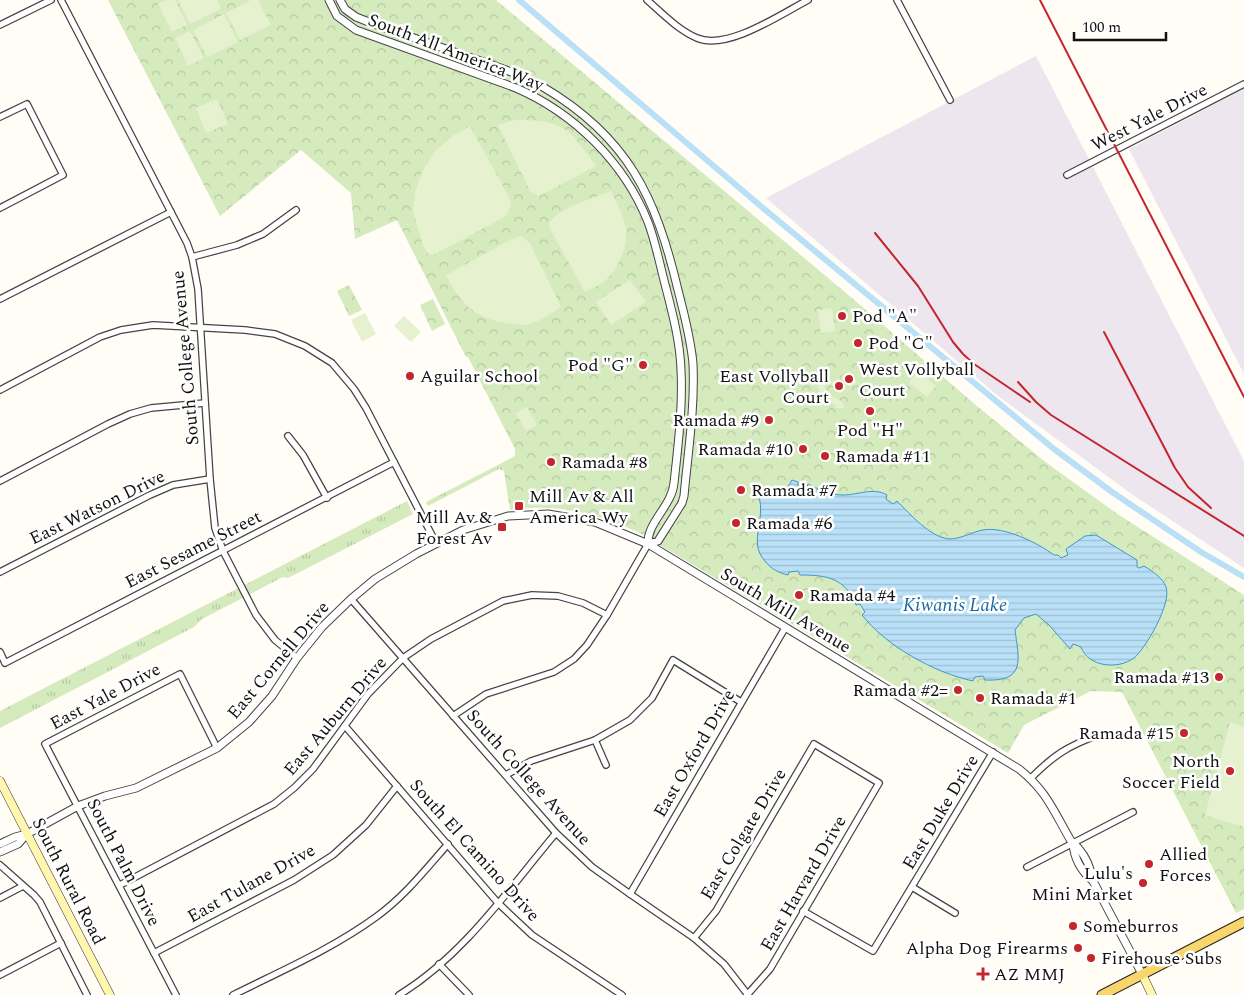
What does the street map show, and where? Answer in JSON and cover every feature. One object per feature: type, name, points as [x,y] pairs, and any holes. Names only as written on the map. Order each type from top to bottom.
[{"type":"main road","name":"South Rural Road","points":[[0,781],[110,995]]},
{"type":"main road","points":[[1102,995],[1244,922]]},
{"type":"main road","name":"South Mill Avenue","points":[[1142,974],[1152,995]]},
{"type":"street","points":[[0,26],[51,0]]},
{"type":"street","name":"South College Avenue","points":[[62,0],[187,243],[192,257],[198,289],[210,479],[215,528],[223,550],[256,615],[275,640],[296,658]]},
{"type":"street","name":"South All America Way","points":[[329,0],[337,16],[356,30],[522,90],[552,107],[592,138],[622,175],[642,210],[651,232],[678,336],[682,372],[674,486],[669,500],[648,535],[648,544],[658,541],[682,503],[684,496],[693,404],[693,371],[687,329],[665,237],[646,191],[626,159],[601,130],[570,104],[525,78],[356,17],[345,8],[340,0]]},
{"type":"street","points":[[647,0],[681,28],[698,38],[714,40],[742,35],[808,0]]},
{"type":"street","points":[[898,0],[950,100]]},
{"type":"street","points":[[465,69],[470,57]]},
{"type":"street","name":"West Yale Drive","points":[[1068,175],[1244,84]]},
{"type":"street","points":[[0,117],[28,104],[63,175],[0,208]]},
{"type":"street","points":[[192,257],[237,245],[263,234],[296,210]]},
{"type":"street","points":[[0,299],[171,212]]},
{"type":"street","points":[[0,390],[100,337],[121,330],[153,325],[245,330],[275,334],[305,346],[325,358],[332,363],[354,389],[366,408],[436,544]]},
{"type":"street","points":[[682,372],[693,371]]},
{"type":"street","points":[[0,481],[130,414],[151,408],[205,403]]},
{"type":"street","points":[[288,436],[303,455],[327,498]]},
{"type":"street","name":"East Sesame Street","points":[[0,652],[5,663],[394,462]]},
{"type":"street","name":"East Watson Drive","points":[[0,572],[150,495],[173,485],[210,479]]},
{"type":"street","name":"South Mill Avenue","points":[[436,544],[472,526],[522,514],[548,514],[595,522],[621,531],[648,544],[993,752],[1030,778],[1052,805],[1073,843],[1080,850],[1090,869],[1093,881],[1142,974]]},
{"type":"street","points":[[657,520],[667,526]]},
{"type":"street","name":"East Cornell Drive","points":[[27,834],[78,806],[105,796],[136,788],[217,748],[249,722],[272,696],[296,658],[322,627],[351,599],[375,579],[436,544]]},
{"type":"street","points":[[453,716],[486,694],[554,672],[574,660],[587,645],[607,615],[648,544]]},
{"type":"street","name":"East Auburn Drive","points":[[120,885],[274,804],[313,769],[368,694],[403,658],[431,639],[474,615],[503,602],[532,594],[558,596],[583,603],[607,615]]},
{"type":"street","name":"South College Avenue","points":[[351,599],[556,833],[592,867],[694,938],[724,964],[748,995]]},
{"type":"street","name":"East Oxford Drive","points":[[630,894],[785,628]]},
{"type":"street","points":[[506,775],[531,761],[595,740],[630,720],[652,698],[673,660],[741,702]]},
{"type":"street","name":"East Yale Drive","points":[[45,744],[180,674],[217,748]]},
{"type":"street","name":"South El Camino Drive","points":[[345,726],[498,903],[532,935],[622,995]]},
{"type":"street","points":[[1030,778],[1058,754],[1076,743],[1096,736]]},
{"type":"street","points":[[595,740],[606,765]]},
{"type":"street","name":"South Palm Drive","points":[[45,744],[176,995]]},
{"type":"street","name":"East Harvard Drive","points":[[748,995],[770,969],[879,783],[814,744]]},
{"type":"street","name":"East Colgate Drive","points":[[694,938],[716,910],[814,744]]},
{"type":"street","name":"East Duke Drive","points":[[803,911],[873,951],[993,752]]},
{"type":"street","name":"East Tulane Drive","points":[[154,953],[294,880],[333,855],[366,825],[397,786]]},
{"type":"street","points":[[1027,867],[1133,812]]},
{"type":"street","points":[[398,995],[409,989],[467,939],[556,833]]},
{"type":"street","points":[[0,844],[27,834]]},
{"type":"street","points":[[0,852],[18,844],[27,834]]},
{"type":"street","points":[[233,995],[344,939],[378,916],[408,889],[448,844]]},
{"type":"street","points":[[0,866],[40,902],[87,995]]},
{"type":"street","points":[[0,898],[23,886]]},
{"type":"street","name":"East Duke Drive","points":[[912,887],[955,913]]},
{"type":"street","points":[[0,975],[61,943]]},
{"type":"street","points":[[439,964],[469,995]]},
{"type":"shaded area","points":[[1036,56],[1244,461],[1244,568],[1133,495],[998,396],[766,198]]},
{"type":"shaded area","points":[[1244,89],[1244,374],[1129,149]]},
{"type":"green space","points":[[108,0],[496,0],[1048,464],[1119,515],[1244,595],[1244,909],[1236,913],[1122,692],[1091,691],[1024,725],[1008,753],[638,532],[576,511],[544,508],[510,510],[504,471],[500,464],[515,456],[515,449],[397,220],[355,239],[351,193],[301,150],[220,216]]},
{"type":"green space","points":[[167,0],[175,0],[187,25],[172,32],[158,4]]},
{"type":"green space","points":[[178,0],[217,0],[221,9],[190,24]]},
{"type":"green space","points":[[251,0],[258,0],[271,25],[240,40],[226,13]]},
{"type":"green space","points":[[224,14],[238,42],[207,57],[193,30]]},
{"type":"green space","points":[[190,31],[204,58],[188,66],[175,38]]},
{"type":"green space","points":[[217,99],[228,124],[206,133],[196,108]]},
{"type":"green space","points":[[515,120],[545,122],[564,129],[579,143],[596,166],[539,196],[530,191],[498,125]]},
{"type":"green space","points":[[470,126],[510,199],[510,208],[508,213],[501,219],[435,254],[429,255],[423,246],[413,211],[415,193],[422,172],[435,151],[454,135]]},
{"type":"green space","points":[[611,191],[622,214],[626,228],[625,248],[616,267],[608,278],[585,292],[550,229],[549,223],[561,212]]},
{"type":"green space","points":[[521,236],[530,243],[561,307],[538,321],[524,325],[495,320],[476,313],[457,294],[446,275]]},
{"type":"green space","points":[[630,280],[646,302],[611,325],[596,302]]},
{"type":"green space","points":[[349,285],[362,310],[349,316],[337,291]]},
{"type":"green space","points":[[433,299],[445,324],[432,331],[420,305]]},
{"type":"green space","points":[[832,308],[835,331],[821,333],[818,310]]},
{"type":"green space","points":[[365,313],[376,334],[362,342],[351,320]]},
{"type":"green space","points":[[404,316],[421,332],[411,342],[394,326]]},
{"type":"green space","points":[[818,369],[822,374],[824,386],[828,394],[841,401],[844,408],[835,408],[836,405],[825,399],[820,393],[817,380],[814,379]]},
{"type":"green space","name":"West Vollyball Court","points":[[849,371],[857,382],[850,387],[842,376]]},
{"type":"green space","points":[[918,372],[936,386],[927,397],[909,383]]},
{"type":"green space","name":"East Vollyball Court","points":[[839,378],[846,389],[839,394],[831,383]]},
{"type":"green space","points":[[527,407],[537,425],[526,431],[516,413]]},
{"type":"green space","points":[[500,464],[504,471],[499,469],[428,506],[426,502]]},
{"type":"green space","points":[[407,501],[413,514],[288,578],[283,577],[202,619],[194,627],[0,728],[0,711]]},
{"type":"green space","name":"North Soccer Field","points":[[1230,722],[1244,727],[1244,827],[1205,815]]},
{"type":"water","name":"Kiwanis Lake","points":[[792,480],[798,482],[798,487],[806,489],[808,484],[834,494],[849,495],[871,491],[882,493],[887,495],[886,499],[893,504],[897,501],[928,530],[949,539],[991,529],[1020,536],[1061,558],[1068,555],[1066,549],[1085,536],[1096,535],[1137,560],[1137,567],[1144,566],[1157,575],[1166,587],[1167,594],[1162,614],[1139,653],[1134,658],[1120,664],[1112,665],[1097,662],[1090,659],[1081,647],[1073,644],[1070,649],[1049,625],[1036,614],[1024,618],[1015,630],[1018,651],[1017,667],[1014,673],[1008,677],[998,680],[985,680],[983,676],[975,677],[973,681],[943,672],[912,657],[884,637],[862,615],[865,612],[860,604],[856,605],[852,596],[841,584],[827,577],[800,575],[798,571],[789,572],[788,575],[778,572],[765,561],[758,545],[757,536],[761,509],[760,499],[756,490],[761,488],[770,496],[786,489]]},
{"type":"waterway","points":[[519,0],[763,208],[1054,449],[1112,492],[1201,552],[1244,577]]},
{"type":"railway","points":[[1040,0],[1244,397]]},
{"type":"railway","points":[[875,233],[918,286],[953,342],[963,354],[974,364],[1030,402]]},
{"type":"railway","points":[[1104,332],[1175,468],[1188,487],[1211,508]]},
{"type":"railway","points":[[1018,382],[1051,415],[1244,536]]},
{"type":"place","name":"Pod \"A\"","points":[[842,316]]},
{"type":"place","name":"Pod \"C\"","points":[[858,343]]},
{"type":"place","name":"Pod \"G\"","points":[[643,365]]},
{"type":"place","name":"Aguilar School","points":[[410,376]]},
{"type":"place","name":"West Vollyball Court","points":[[849,379]]},
{"type":"place","name":"East Vollyball Court","points":[[839,386]]},
{"type":"place","name":"Pod \"H\"","points":[[870,411]]},
{"type":"place","name":"Ramada #9","points":[[769,420]]},
{"type":"place","name":"Ramada #10","points":[[803,449]]},
{"type":"place","name":"Ramada #11","points":[[825,456]]},
{"type":"place","name":"Ramada #8","points":[[551,462]]},
{"type":"place","name":"Ramada #7","points":[[741,490]]},
{"type":"place","name":"Mill Av & All America Wy","points":[[519,506]]},
{"type":"place","name":"Ramada #6","points":[[736,523]]},
{"type":"place","name":"Mill Av & Forest Av","points":[[502,527]]},
{"type":"place","name":"Ramada #4","points":[[799,595]]},
{"type":"place","name":"Ramada #13","points":[[1219,677]]},
{"type":"place","name":"Ramada #2=","points":[[958,690]]},
{"type":"place","name":"Ramada #1","points":[[980,698]]},
{"type":"place","name":"Ramada #15","points":[[1184,733]]},
{"type":"place","name":"North Soccer Field","points":[[1230,771]]},
{"type":"place","name":"Allied Forces","points":[[1149,864]]},
{"type":"place","name":"Lulu's Mini Market","points":[[1143,883]]},
{"type":"place","name":"Someburros","points":[[1073,926]]},
{"type":"place","name":"Alpha Dog Firearms","points":[[1078,948]]},
{"type":"place","name":"Firehouse Subs","points":[[1091,958]]},
{"type":"place","name":"AZ MMJ","points":[[983,974]]}]
